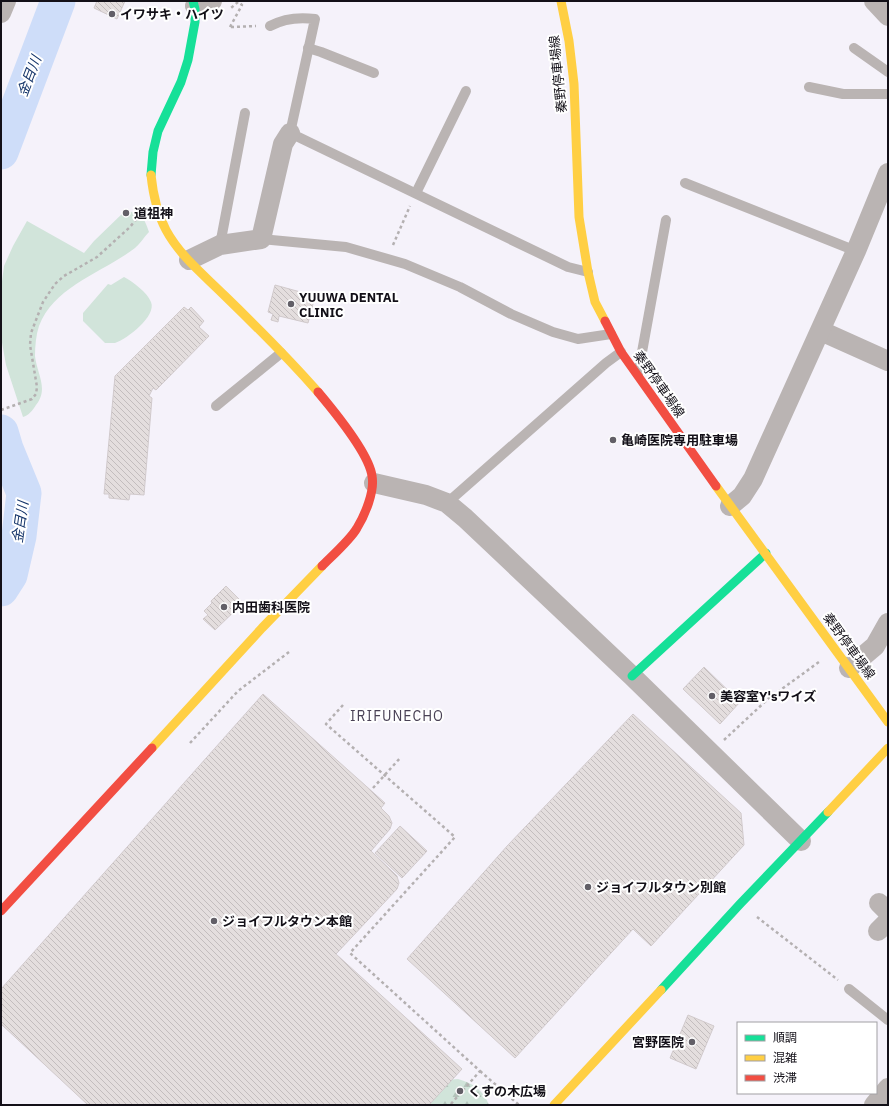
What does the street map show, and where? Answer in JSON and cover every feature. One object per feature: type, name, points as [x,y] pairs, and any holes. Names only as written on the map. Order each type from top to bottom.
[{"type":"street","points":[[1,13],[6,1]]},
{"type":"street","name":"秦野停車場線","points":[[561,1],[569,41],[574,84],[579,217],[588,272],[596,302],[621,352],[638,377],[888,722]]},
{"type":"street","points":[[874,1],[888,16]]},
{"type":"street","points":[[3,907],[262,628],[357,529],[366,509],[374,483],[371,470],[364,455],[347,429],[302,373],[189,260],[167,231],[154,203],[150,175],[155,140],[184,75],[200,3]]},
{"type":"street","points":[[189,260],[220,245],[261,239],[283,144],[290,133]]},
{"type":"street","points":[[730,506],[742,496],[753,479],[821,331],[888,173]]},
{"type":"street","points":[[821,331],[888,361]]},
{"type":"street","points":[[374,483],[426,495],[447,503],[465,518],[632,676],[801,842]]},
{"type":"street","points":[[632,676],[766,554]]},
{"type":"street","points":[[849,668],[875,646],[888,623]]},
{"type":"street","points":[[554,1105],[740,904],[801,842],[888,748]]},
{"type":"street","points":[[874,1105],[888,1088]]},
{"type":"lane","points":[[270,26],[278,22],[304,18],[315,19],[290,133],[568,267],[588,272]]},
{"type":"lane","points":[[308,48],[374,73]]},
{"type":"lane","points":[[854,48],[888,72]]},
{"type":"lane","points":[[809,87],[843,94],[888,94]]},
{"type":"lane","points":[[416,193],[466,91]]},
{"type":"lane","points":[[220,245],[245,113]]},
{"type":"lane","points":[[686,184],[856,251]]},
{"type":"lane","points":[[638,377],[666,220]]},
{"type":"lane","points":[[261,239],[346,247],[387,258],[460,287],[511,314],[553,332],[578,339],[611,334]]},
{"type":"lane","points":[[447,503],[606,363],[621,352]]},
{"type":"lane","points":[[216,406],[281,353]]},
{"type":"lane","points":[[849,989],[888,1020]]},
{"type":"path","points":[[238,2],[242,5],[230,27],[247,26]]},
{"type":"path","points":[[387,258],[416,193]]},
{"type":"path","points":[[1,410],[32,399],[36,394],[37,387],[30,344],[31,333],[43,302],[49,292],[64,276],[97,257],[130,227],[140,215]]},
{"type":"path","points":[[710,753],[768,699],[835,649]]},
{"type":"path","points":[[190,743],[238,690],[290,652]]},
{"type":"path","points":[[343,705],[326,724],[455,837],[350,953],[519,1105]]},
{"type":"path","points":[[373,788],[401,757]]},
{"type":"path","points":[[740,904],[849,989]]},
{"type":"path","points":[[450,1105],[480,1071]]},
{"type":"green space","points":[[125,211],[135,213],[142,217],[149,232],[139,245],[123,257],[68,290],[56,300],[46,312],[39,326],[35,348],[36,363],[41,381],[42,393],[33,409],[29,414],[23,417],[6,365],[1,337],[1,289],[4,266],[13,246],[27,221],[84,253],[94,241]]},
{"type":"green space","points":[[124,277],[143,291],[149,298],[152,308],[150,314],[140,326],[127,337],[115,343],[105,343],[83,321],[83,313],[108,284],[111,285]]},
{"type":"green space","name":"くすの木広場","points":[[458,1079],[473,1085],[481,1091],[489,1105],[419,1105],[446,1080]]},
{"type":"building","name":"イワサキ・ハイツ","points":[[97,1],[125,1],[117,19],[94,8]]},
{"type":"building","name":"YUUWA DENTAL CLINIC","points":[[275,285],[315,296],[308,323],[279,316],[278,322],[271,320],[273,314],[268,312]]},
{"type":"building","points":[[184,307],[188,310],[191,307],[204,321],[199,327],[209,336],[156,390],[153,388],[149,396],[152,398],[144,495],[130,494],[129,500],[109,498],[109,494],[104,494],[115,376]]},
{"type":"building","name":"内田歯科医院","points":[[226,586],[243,603],[215,630],[203,619],[208,615],[204,611],[212,603],[211,601]]},
{"type":"building","name":"美容室Y'sワイズ","points":[[704,667],[740,702],[720,724],[683,689]]},
{"type":"building","name":"ジョイフルタウン本館","points":[[263,694],[385,803],[381,808],[389,816],[392,823],[390,829],[371,851],[397,876],[399,883],[397,889],[336,954],[462,1069],[429,1105],[88,1105],[1,1024],[1,989]]},
{"type":"building","name":"ジョイフルタウン別館","points":[[633,714],[741,813],[744,845],[651,946],[633,929],[515,1058],[407,959],[508,845]]},
{"type":"building","points":[[400,826],[427,851],[402,878],[375,853]]},
{"type":"building","name":"宮野医院","points":[[688,1015],[714,1026],[696,1069],[670,1058]]},
{"type":"waterway","name":"金目川","points":[[1,152],[58,1]]},
{"type":"waterway","name":"金目川","points":[[1,432],[6,449],[24,493],[19,536],[10,575],[1,589]]},
{"type":"traffic: fast","points":[[151,175],[153,152],[158,131],[181,82],[188,60],[195,22],[195,9],[193,1]]},
{"type":"traffic: fast","points":[[632,676],[766,553]]},
{"type":"traffic: fast","points":[[661,990],[740,904],[828,812]]},
{"type":"traffic: slow","points":[[561,1],[569,41],[574,84],[579,217],[588,272],[595,302],[605,321]]},
{"type":"traffic: slow","points":[[151,175],[154,196],[160,217],[166,230],[178,248],[193,265],[273,343],[318,392]]},
{"type":"traffic: slow","points":[[716,486],[888,722]]},
{"type":"traffic: slow","points":[[152,748],[262,628],[322,566]]},
{"type":"traffic: slow","points":[[828,812],[888,748]]},
{"type":"traffic: slow","points":[[554,1105],[661,990]]},
{"type":"traffic: jam","points":[[605,321],[621,352],[716,486]]},
{"type":"traffic: jam","points":[[318,392],[358,444],[365,456],[373,482],[369,503],[357,528],[346,542],[322,566]]},
{"type":"traffic: jam","points":[[1,911],[152,748]]},
{"type":"place","name":"イワサキ・ハイツ","points":[[112,14]]},
{"type":"place","name":"道祖神","points":[[126,213]]},
{"type":"place","name":"YUUWA DENTAL CLINIC","points":[[291,304]]},
{"type":"place","name":"亀崎医院専用駐車場","points":[[613,440]]},
{"type":"place","name":"内田歯科医院","points":[[224,607]]},
{"type":"place","name":"美容室Y'sワイズ","points":[[712,696]]},
{"type":"place","name":"ジョイフルタウン別館","points":[[588,887]]},
{"type":"place","name":"ジョイフルタウン本館","points":[[214,921]]},
{"type":"place","name":"宮野医院","points":[[692,1042]]},
{"type":"place","name":"くすの木広場","points":[[460,1091]]},
{"type":"district","name":"IRIFUNECHO","points":[[397,716]]}]
